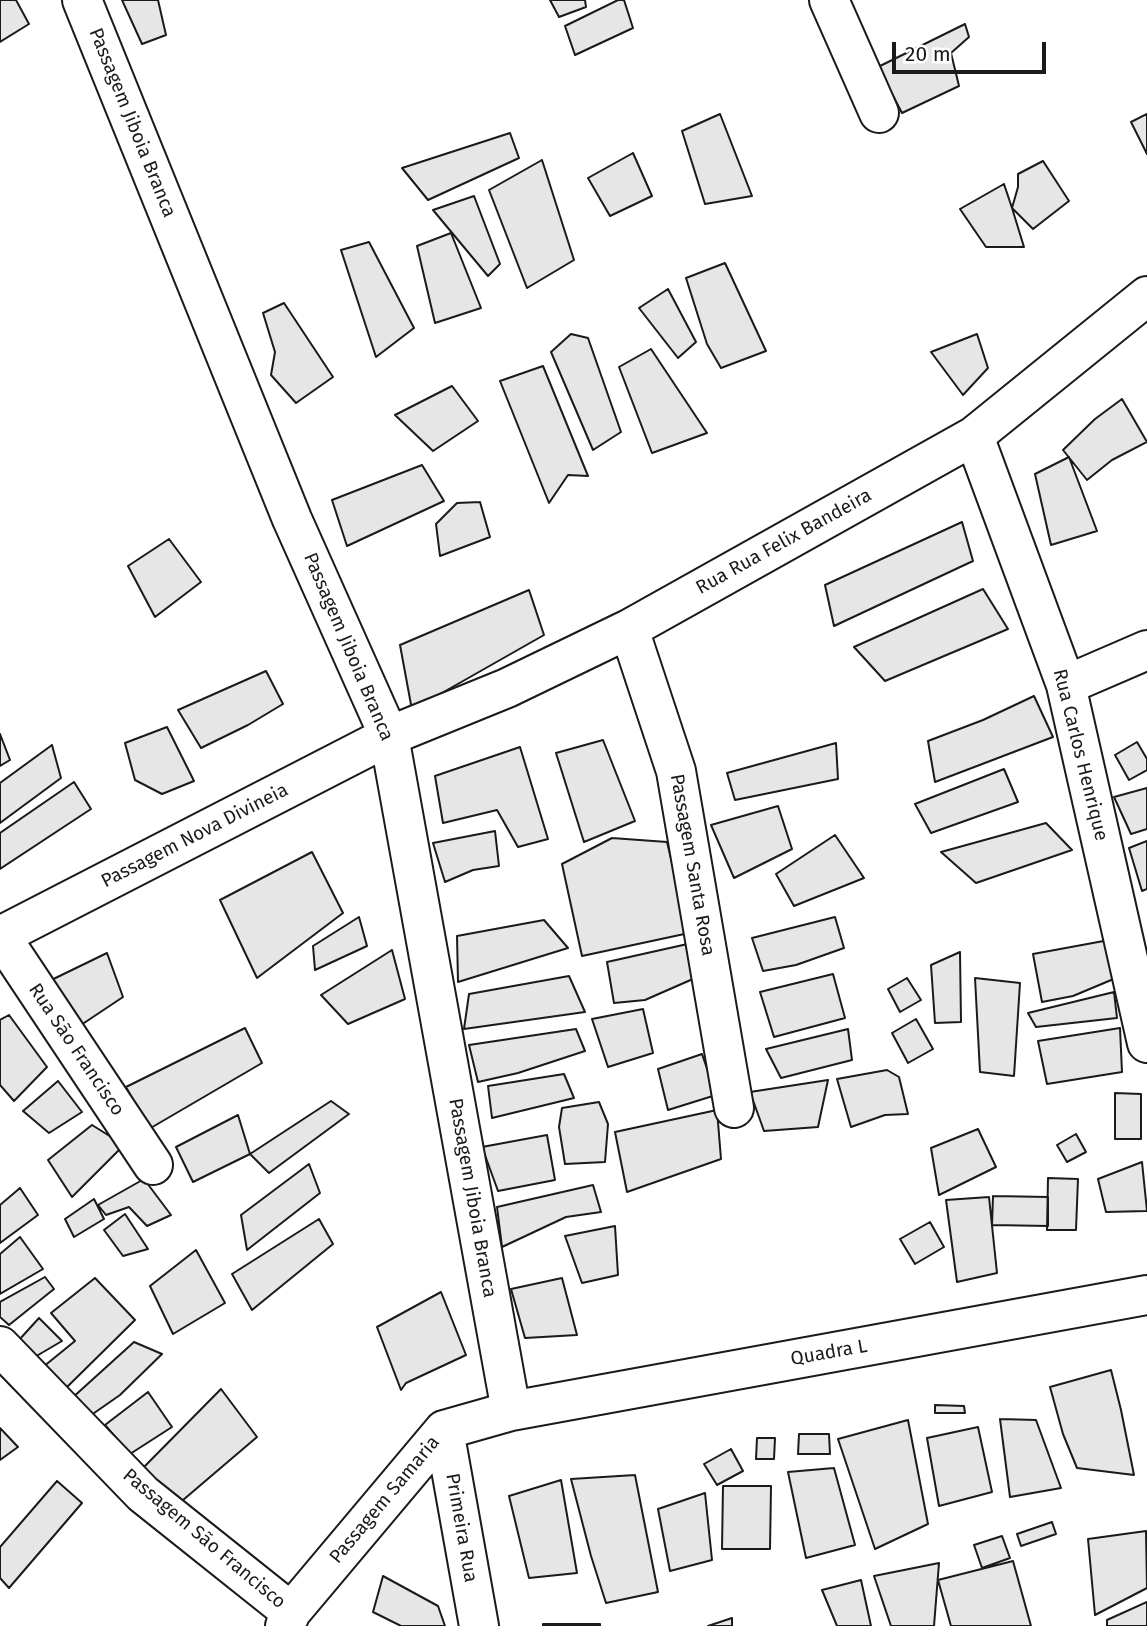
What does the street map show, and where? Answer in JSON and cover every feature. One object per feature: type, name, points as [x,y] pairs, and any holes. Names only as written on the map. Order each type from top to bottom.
[{"type":"street","name":"Passagem Jiboia Branca","points":[[82,0],[292,519],[389,736],[511,1411]]},
{"type":"street","points":[[829,0],[879,113]]},
{"type":"street","name":"Rua Rua Felix Bandeira","points":[[389,736],[506,688],[629,629],[974,436],[1147,296]]},
{"type":"street","name":"Rua Carlos Henrique","points":[[974,436],[1066,685],[1147,1043]]},
{"type":"street","name":"Passagem Santa Rosa","points":[[629,629],[677,771],[734,1108]]},
{"type":"street","points":[[1066,685],[1147,650]]},
{"type":"street","name":"Passagem Nova Divineia","points":[[0,936],[389,736]]},
{"type":"street","name":"Rua São Francisco","points":[[0,936],[153,1166]]},
{"type":"street","name":"Quadra L","points":[[511,1411],[1147,1295]]},
{"type":"street","name":"Passagem São Francisco","points":[[0,1346],[143,1494],[288,1619]]},
{"type":"street","name":"Passagem Samaria","points":[[288,1619],[444,1430],[511,1411]]},
{"type":"street","name":"Primeira Rua","points":[[444,1430],[479,1626]]},
{"type":"building","points":[[0,0],[16,0],[29,24],[0,42]]},
{"type":"building","points":[[122,0],[158,0],[166,35],[142,44]]},
{"type":"building","points":[[550,0],[585,0],[586,7],[559,17]]},
{"type":"building","points":[[618,0],[624,0],[633,28],[575,55],[565,26]]},
{"type":"building","points":[[965,24],[969,37],[951,53],[959,86],[902,113],[878,67]]},
{"type":"building","points":[[720,114],[752,196],[705,204],[682,131]]},
{"type":"building","points":[[1147,114],[1147,154],[1131,122]]},
{"type":"building","points":[[510,133],[519,158],[428,200],[402,168]]},
{"type":"building","points":[[633,153],[652,196],[610,216],[588,178]]},
{"type":"building","points":[[542,160],[574,260],[527,288],[489,190]]},
{"type":"building","points":[[1043,161],[1069,201],[1033,229],[1012,208],[1018,187],[1018,174]]},
{"type":"building","points":[[1004,184],[1024,247],[986,247],[960,209]]},
{"type":"building","points":[[474,196],[500,264],[488,276],[433,210]]},
{"type":"building","points":[[451,233],[481,308],[435,323],[417,246]]},
{"type":"building","points":[[369,242],[414,328],[376,357],[341,250]]},
{"type":"building","points":[[725,263],[766,351],[721,368],[707,344],[686,278]]},
{"type":"building","points":[[668,289],[696,342],[678,358],[639,308]]},
{"type":"building","points":[[284,303],[333,377],[296,403],[271,375],[275,352],[263,313]]},
{"type":"building","points":[[571,334],[588,338],[621,432],[593,450],[551,352]]},
{"type":"building","points":[[977,334],[988,368],[963,395],[931,352]]},
{"type":"building","points":[[651,349],[707,433],[652,453],[619,367]]},
{"type":"building","points":[[543,366],[588,476],[568,475],[549,503],[500,381]]},
{"type":"building","points":[[452,386],[478,421],[433,451],[395,415]]},
{"type":"building","points":[[1122,399],[1147,442],[1112,460],[1087,480],[1063,450],[1095,419]]},
{"type":"building","points":[[1069,457],[1097,531],[1051,545],[1035,474]]},
{"type":"building","points":[[422,465],[444,501],[347,546],[332,500]]},
{"type":"building","points":[[480,502],[490,537],[440,556],[436,524],[457,503]]},
{"type":"building","points":[[962,522],[973,561],[834,626],[825,585]]},
{"type":"building","points":[[169,539],[201,582],[155,617],[128,566]]},
{"type":"building","points":[[983,589],[1008,629],[885,681],[854,647]]},
{"type":"building","points":[[529,590],[544,635],[412,710],[400,645]]},
{"type":"building","points":[[266,671],[283,704],[201,748],[178,710]]},
{"type":"building","points":[[1034,696],[1053,737],[935,782],[928,741],[983,720]]},
{"type":"building","points":[[167,727],[194,781],[162,794],[135,780],[125,743]]},
{"type":"building","points":[[0,734],[10,760],[0,766]]},
{"type":"building","points":[[603,740],[635,821],[584,842],[556,753]]},
{"type":"building","points":[[1137,742],[1147,759],[1147,770],[1129,780],[1115,755]]},
{"type":"building","points":[[836,743],[838,779],[735,800],[727,773]]},
{"type":"building","points":[[52,745],[61,778],[0,823],[0,783]]},
{"type":"building","points":[[520,747],[548,839],[518,847],[497,810],[443,823],[435,776]]},
{"type":"building","points":[[1004,769],[1018,802],[931,833],[915,804]]},
{"type":"building","points":[[74,782],[91,809],[0,869],[0,833]]},
{"type":"building","points":[[1147,788],[1147,829],[1131,834],[1114,797]]},
{"type":"building","points":[[778,806],[792,849],[734,878],[711,825]]},
{"type":"building","points":[[1046,823],[1072,850],[976,883],[941,852]]},
{"type":"building","points":[[495,831],[499,866],[473,870],[445,882],[433,843]]},
{"type":"building","points":[[835,835],[864,878],[794,906],[776,874]]},
{"type":"building","points":[[612,838],[667,842],[689,933],[582,956],[562,864]]},
{"type":"building","points":[[1147,841],[1147,889],[1142,891],[1129,848]]},
{"type":"building","points":[[312,852],[343,913],[257,978],[220,900]]},
{"type":"building","points":[[359,917],[367,946],[315,970],[313,946]]},
{"type":"building","points":[[835,917],[844,948],[796,965],[763,971],[752,938]]},
{"type":"building","points":[[544,920],[568,948],[458,982],[457,936]]},
{"type":"building","points":[[1109,940],[1116,978],[1073,996],[1042,1002],[1033,954]]},
{"type":"building","points":[[692,943],[702,975],[645,1000],[614,1003],[607,962]]},
{"type":"building","points":[[392,950],[405,999],[348,1024],[321,995]]},
{"type":"building","points":[[960,952],[961,1022],[935,1023],[931,965]]},
{"type":"building","points":[[107,953],[123,997],[72,1031],[39,986]]},
{"type":"building","points":[[833,974],[845,1018],[774,1037],[760,992]]},
{"type":"building","points":[[569,976],[585,1012],[464,1029],[469,994]]},
{"type":"building","points":[[907,978],[921,1000],[900,1012],[888,989]]},
{"type":"building","points":[[975,978],[1020,983],[1014,1076],[980,1072]]},
{"type":"building","points":[[1114,992],[1117,1018],[1036,1027],[1028,1013]]},
{"type":"building","points":[[643,1009],[653,1053],[608,1067],[592,1019]]},
{"type":"building","points":[[9,1015],[47,1067],[14,1101],[0,1085],[0,1020]]},
{"type":"building","points":[[916,1019],[933,1049],[908,1063],[892,1033]]},
{"type":"building","points":[[245,1028],[262,1063],[149,1129],[126,1087]]},
{"type":"building","points":[[1120,1028],[1122,1072],[1047,1084],[1038,1041]]},
{"type":"building","points":[[576,1029],[585,1051],[518,1073],[478,1082],[469,1045]]},
{"type":"building","points":[[848,1029],[852,1060],[781,1078],[766,1049]]},
{"type":"building","points":[[702,1054],[716,1095],[668,1110],[658,1069]]},
{"type":"building","points":[[887,1070],[899,1077],[908,1114],[885,1115],[851,1127],[837,1079]]},
{"type":"building","points":[[564,1074],[574,1098],[492,1118],[488,1086]]},
{"type":"building","points":[[828,1080],[818,1127],[764,1131],[750,1092]]},
{"type":"building","points":[[58,1081],[82,1112],[49,1133],[23,1111]]},
{"type":"building","points":[[1115,1093],[1141,1094],[1141,1139],[1115,1139]]},
{"type":"building","points":[[331,1101],[349,1114],[269,1173],[250,1154]]},
{"type":"building","points":[[599,1102],[608,1124],[605,1162],[565,1164],[559,1127],[562,1108]]},
{"type":"building","points":[[717,1110],[721,1159],[627,1192],[615,1132]]},
{"type":"building","points":[[238,1115],[250,1154],[193,1182],[176,1147]]},
{"type":"building","points":[[92,1125],[124,1145],[72,1197],[48,1160]]},
{"type":"building","points":[[978,1129],[996,1167],[939,1195],[931,1148]]},
{"type":"building","points":[[1076,1134],[1086,1152],[1067,1162],[1057,1145]]},
{"type":"building","points":[[547,1135],[555,1180],[498,1191],[482,1147]]},
{"type":"building","points":[[1142,1162],[1147,1211],[1106,1212],[1098,1179]]},
{"type":"building","points":[[309,1164],[320,1193],[247,1250],[241,1215]]},
{"type":"building","points":[[1048,1178],[1078,1179],[1076,1230],[1047,1230]]},
{"type":"building","points":[[144,1179],[171,1215],[147,1226],[129,1207],[106,1215],[98,1205]]},
{"type":"building","points":[[593,1185],[601,1212],[566,1217],[502,1247],[497,1207]]},
{"type":"building","points":[[20,1188],[38,1215],[0,1243],[0,1205]]},
{"type":"building","points":[[993,1196],[1048,1197],[1048,1226],[992,1225]]},
{"type":"building","points":[[989,1197],[997,1273],[957,1282],[946,1200]]},
{"type":"building","points":[[94,1199],[104,1219],[74,1237],[65,1219]]},
{"type":"building","points":[[125,1214],[148,1249],[123,1256],[104,1230]]},
{"type":"building","points":[[319,1219],[333,1244],[252,1310],[232,1274]]},
{"type":"building","points":[[930,1222],[944,1247],[915,1264],[900,1239]]},
{"type":"building","points":[[615,1226],[618,1275],[582,1283],[565,1236]]},
{"type":"building","points":[[20,1237],[43,1269],[0,1294],[0,1254]]},
{"type":"building","points":[[196,1250],[225,1303],[173,1334],[150,1286]]},
{"type":"building","points":[[45,1277],[54,1289],[9,1325],[0,1317],[0,1302]]},
{"type":"building","points":[[95,1278],[135,1320],[64,1390],[43,1367],[75,1341],[51,1313]]},
{"type":"building","points":[[562,1278],[577,1335],[525,1338],[511,1289]]},
{"type":"building","points":[[441,1292],[466,1355],[406,1383],[401,1390],[377,1327]]},
{"type":"building","points":[[39,1318],[62,1341],[28,1361],[19,1340]]},
{"type":"building","points":[[134,1342],[162,1354],[120,1395],[87,1418],[71,1399]]},
{"type":"building","points":[[1111,1370],[1134,1475],[1077,1468],[1063,1434],[1050,1387]]},
{"type":"building","points":[[221,1389],[257,1437],[176,1506],[142,1469]]},
{"type":"building","points":[[148,1392],[172,1427],[130,1454],[105,1425]]},
{"type":"building","points":[[935,1405],[964,1406],[965,1413],[935,1413]]},
{"type":"building","points":[[1000,1419],[1036,1420],[1061,1488],[1010,1497]]},
{"type":"building","points":[[908,1420],[928,1524],[875,1549],[838,1439]]},
{"type":"building","points":[[978,1427],[992,1492],[939,1506],[927,1438]]},
{"type":"building","points":[[0,1428],[18,1447],[0,1460]]},
{"type":"building","points":[[799,1434],[829,1434],[830,1454],[798,1454]]},
{"type":"building","points":[[757,1438],[775,1438],[774,1459],[756,1459]]},
{"type":"building","points":[[731,1449],[743,1471],[717,1485],[704,1464]]},
{"type":"building","points":[[834,1468],[855,1545],[806,1558],[788,1472]]},
{"type":"building","points":[[635,1475],[658,1592],[606,1603],[571,1479]]},
{"type":"building","points":[[561,1480],[577,1573],[529,1578],[509,1496]]},
{"type":"building","points":[[57,1481],[82,1503],[9,1588],[0,1578],[0,1547]]},
{"type":"building","points":[[723,1486],[771,1486],[770,1549],[722,1549]]},
{"type":"building","points":[[705,1493],[712,1560],[670,1571],[658,1509]]},
{"type":"building","points":[[1052,1522],[1056,1534],[1021,1546],[1017,1534]]},
{"type":"building","points":[[1146,1531],[1147,1588],[1095,1615],[1088,1539]]},
{"type":"building","points":[[1002,1536],[1010,1558],[982,1568],[974,1545]]},
{"type":"building","points":[[1013,1561],[1031,1626],[951,1626],[938,1580]]},
{"type":"building","points":[[939,1563],[934,1626],[891,1626],[874,1576]]},
{"type":"building","points":[[383,1576],[438,1606],[445,1626],[401,1626],[373,1612]]},
{"type":"building","points":[[861,1580],[871,1626],[837,1626],[822,1590]]},
{"type":"building","points":[[1147,1602],[1147,1626],[1107,1626],[1107,1620]]},
{"type":"building","points":[[732,1618],[732,1626],[708,1626]]},
{"type":"building","points":[[600,1624],[600,1626],[543,1626]]}]
